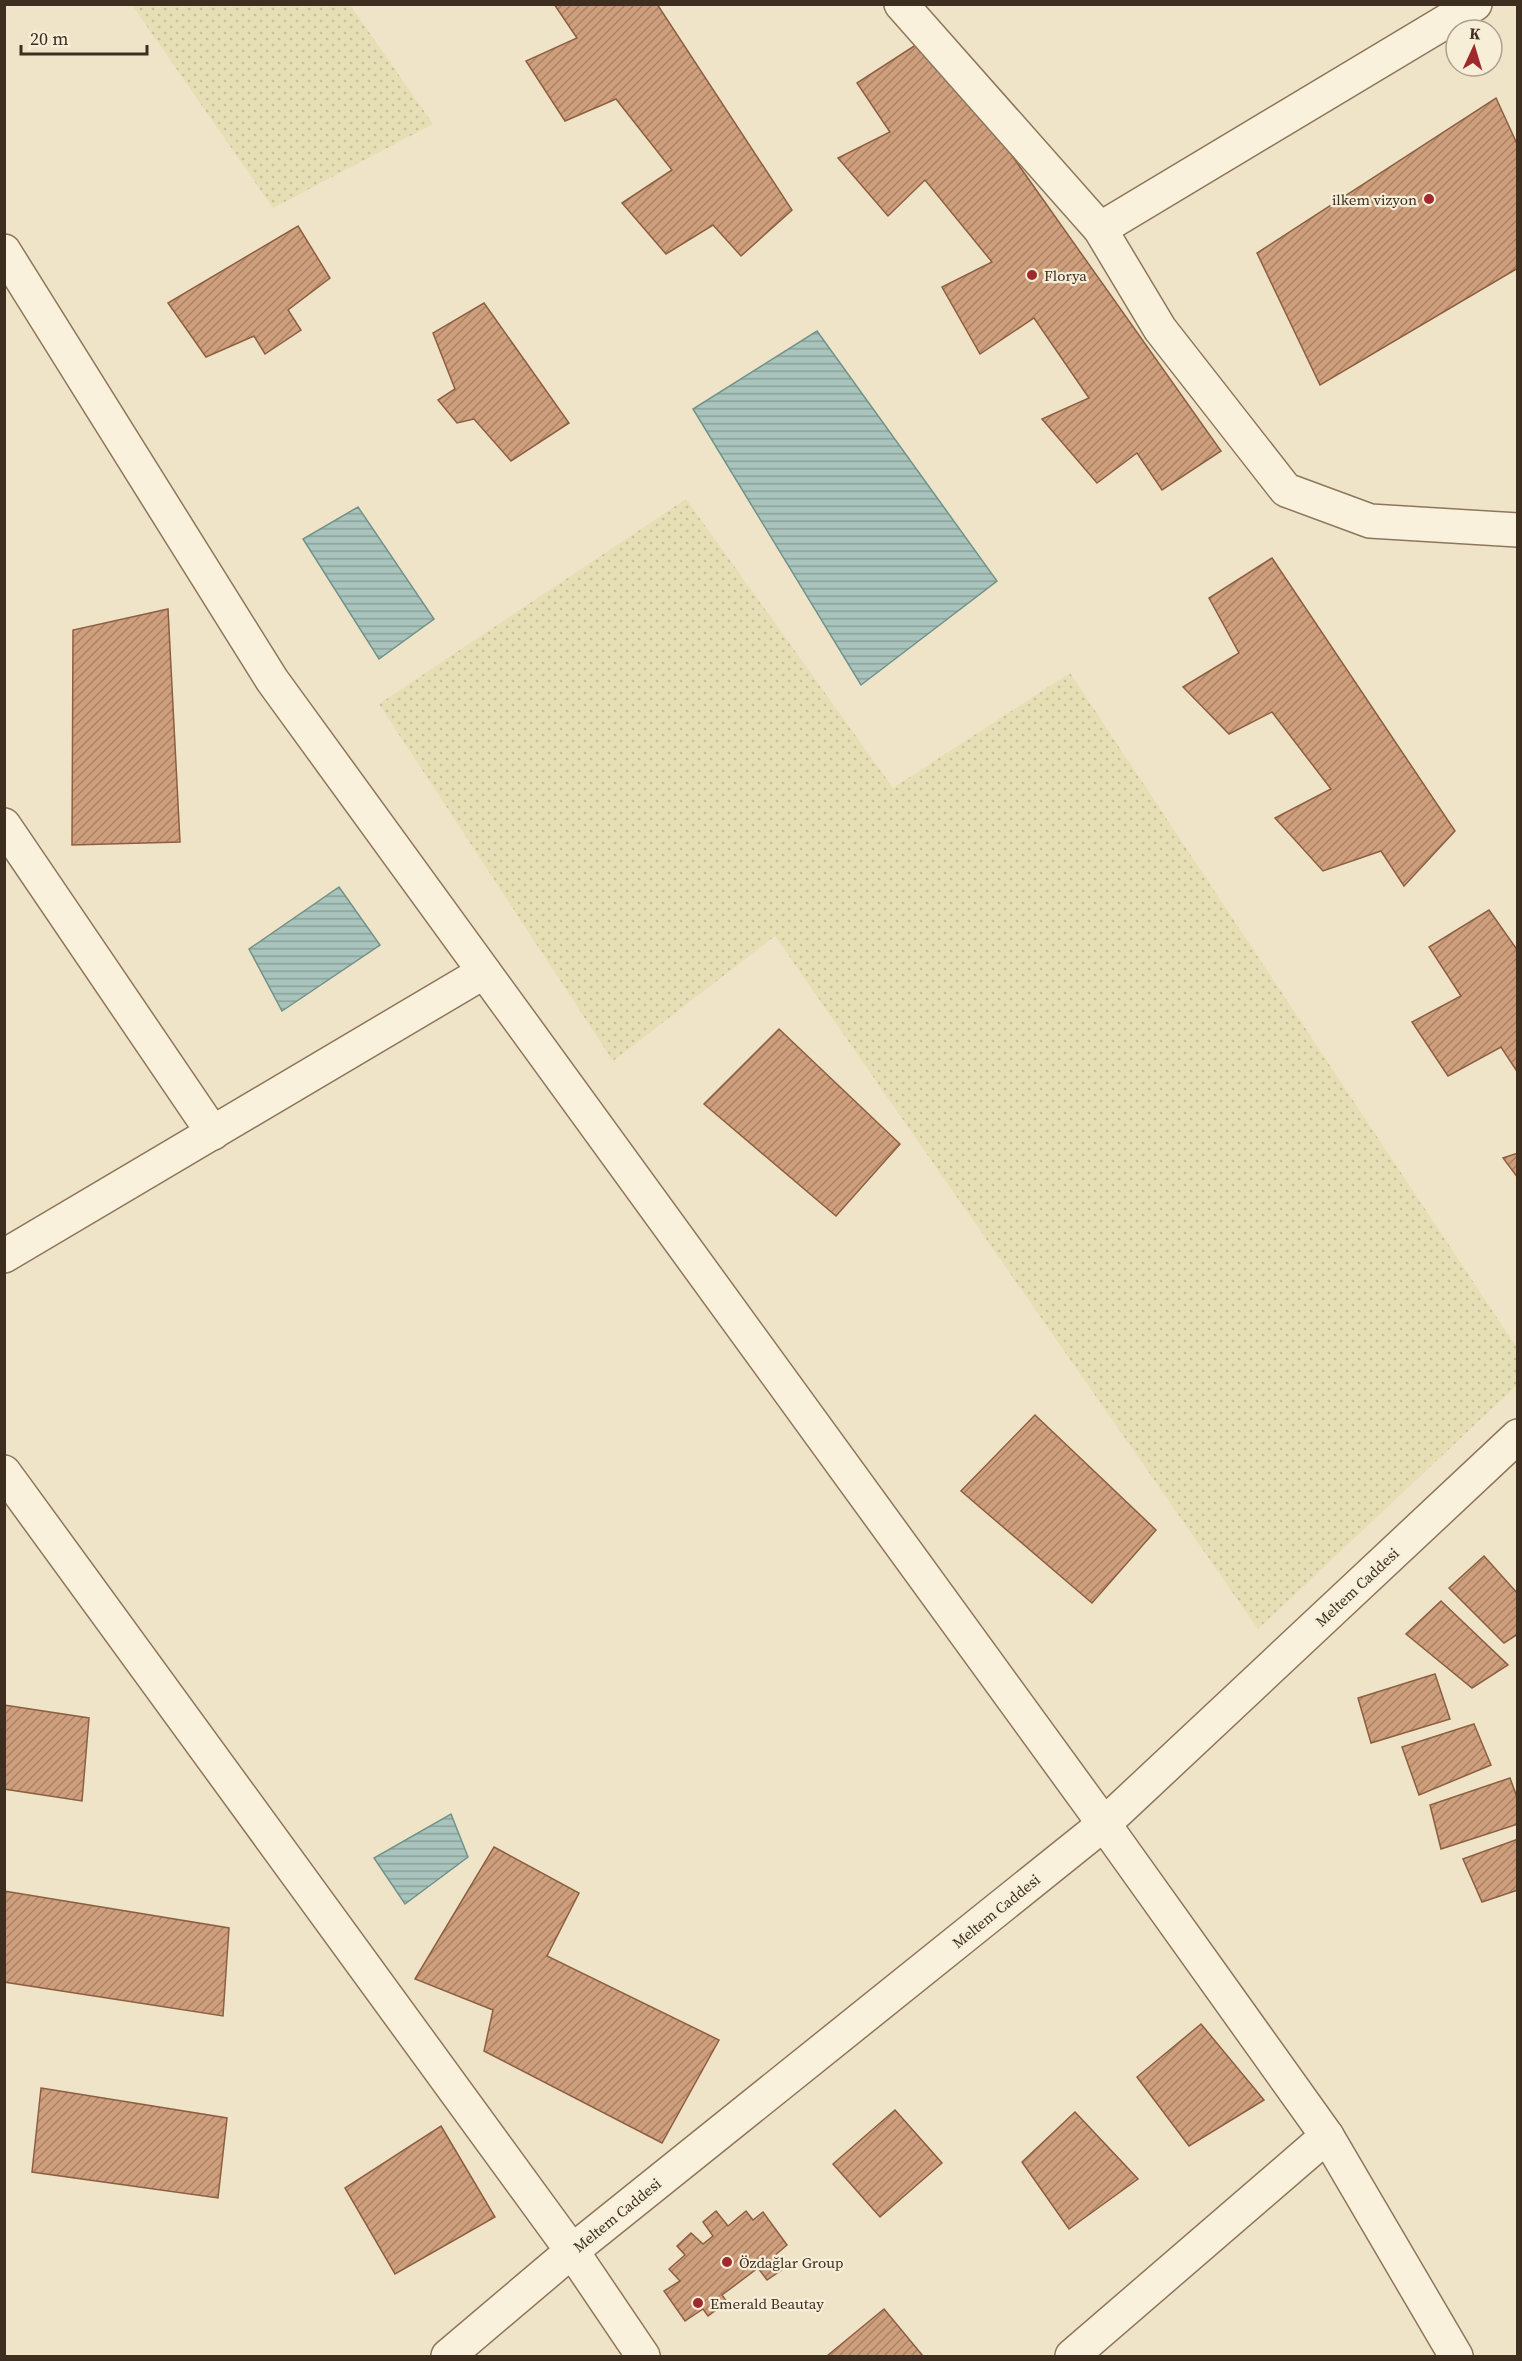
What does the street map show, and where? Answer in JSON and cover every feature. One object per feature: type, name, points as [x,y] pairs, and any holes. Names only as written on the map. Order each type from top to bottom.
[{"type":"street","points":[[901,4],[1100,229],[1160,329],[1286,490],[1370,521],[1518,530]]},
{"type":"street","points":[[1100,229],[1475,4]]},
{"type":"street","points":[[4,251],[272,680],[1104,1824],[1327,2136],[1456,2356]]},
{"type":"street","points":[[4,825],[213,1133]]},
{"type":"street","points":[[4,1256],[484,972]]},
{"type":"street","name":"Meltem Caddesi","points":[[448,2356],[572,2251],[1104,1824],[1518,1436]]},
{"type":"street","points":[[4,1472],[572,2251],[643,2356]]},
{"type":"street","points":[[1072,2356],[1327,2136]]},
{"type":"shaded area","points":[[132,5],[350,5],[433,124],[273,208]]},
{"type":"shaded area","points":[[686,499],[893,788],[1070,673],[1517,1348],[1517,1385],[1258,1629],[775,936],[613,1061],[379,704]]},
{"type":"water","points":[[817,331],[997,581],[861,685],[693,409]]},
{"type":"water","points":[[358,507],[434,619],[379,659],[303,539]]},
{"type":"water","points":[[339,887],[380,945],[282,1011],[249,949]]},
{"type":"water","points":[[451,1814],[468,1857],[405,1904],[374,1858]]},
{"type":"building","points":[[554,4],[657,4],[792,210],[741,256],[713,225],[666,254],[622,203],[672,170],[616,99],[565,121],[526,61],[577,38]]},
{"type":"building","name":"Florya","points":[[928,37],[1221,451],[1162,490],[1137,453],[1097,483],[1042,419],[1089,398],[1034,318],[980,354],[942,287],[992,262],[925,180],[888,216],[838,158],[890,132],[857,83]]},
{"type":"building","name":"ilkem vizyon","points":[[1496,98],[1518,146],[1518,268],[1320,385],[1257,253]]},
{"type":"building","points":[[298,226],[330,278],[288,310],[301,330],[265,354],[254,336],[206,357],[168,303]]},
{"type":"building","points":[[484,303],[569,423],[511,461],[474,419],[457,423],[438,400],[455,389],[433,333]]},
{"type":"building","points":[[1272,558],[1455,831],[1404,886],[1381,851],[1323,871],[1275,818],[1331,789],[1272,712],[1229,734],[1183,687],[1239,653],[1209,598]]},
{"type":"building","points":[[168,609],[180,842],[72,845],[73,630]]},
{"type":"building","points":[[1489,910],[1518,951],[1518,1073],[1501,1047],[1448,1076],[1412,1022],[1461,996],[1429,947]]},
{"type":"building","points":[[779,1029],[900,1144],[836,1216],[704,1104]]},
{"type":"building","points":[[1518,1153],[1518,1178],[1503,1158]]},
{"type":"building","points":[[1035,1415],[1156,1530],[1092,1603],[961,1491]]},
{"type":"building","points":[[1484,1556],[1518,1594],[1518,1634],[1504,1643],[1449,1588]]},
{"type":"building","points":[[1441,1601],[1508,1665],[1472,1688],[1406,1634]]},
{"type":"building","points":[[1435,1674],[1450,1719],[1371,1743],[1358,1698]]},
{"type":"building","points":[[4,1705],[89,1718],[82,1801],[4,1789]]},
{"type":"building","points":[[1474,1724],[1491,1765],[1419,1795],[1402,1747]]},
{"type":"building","points":[[1510,1778],[1518,1800],[1518,1824],[1441,1849],[1430,1805]]},
{"type":"building","points":[[1518,1839],[1518,1890],[1482,1902],[1463,1859]]},
{"type":"building","points":[[494,1847],[579,1893],[547,1956],[719,2040],[662,2143],[484,2051],[493,2010],[415,1979]]},
{"type":"building","points":[[4,1891],[229,1928],[223,2016],[4,1982]]},
{"type":"building","points":[[1201,2024],[1264,2100],[1189,2146],[1137,2077]]},
{"type":"building","points":[[41,2088],[227,2118],[218,2198],[32,2172]]},
{"type":"building","points":[[895,2110],[942,2163],[880,2217],[833,2164]]},
{"type":"building","points":[[1075,2112],[1138,2179],[1069,2229],[1022,2162]]},
{"type":"building","points":[[441,2126],[495,2217],[395,2274],[345,2188]]},
{"type":"building","name":"Özdağlar Group","points":[[716,2211],[728,2226],[746,2211],[753,2220],[763,2212],[787,2245],[773,2257],[783,2269],[767,2280],[758,2268],[722,2295],[727,2302],[708,2316],[703,2309],[685,2321],[664,2291],[680,2281],[669,2269],[685,2255],[677,2246],[691,2233],[703,2244],[713,2236],[703,2222]]},
{"type":"building","points":[[884,2309],[923,2356],[827,2356]]},
{"type":"place","name":"ilkem vizyon","points":[[1429,199]]},
{"type":"place","name":"Florya","points":[[1032,275]]},
{"type":"place","name":"Özdağlar Group","points":[[727,2262]]},
{"type":"place","name":"Emerald Beautay","points":[[698,2303]]}]
